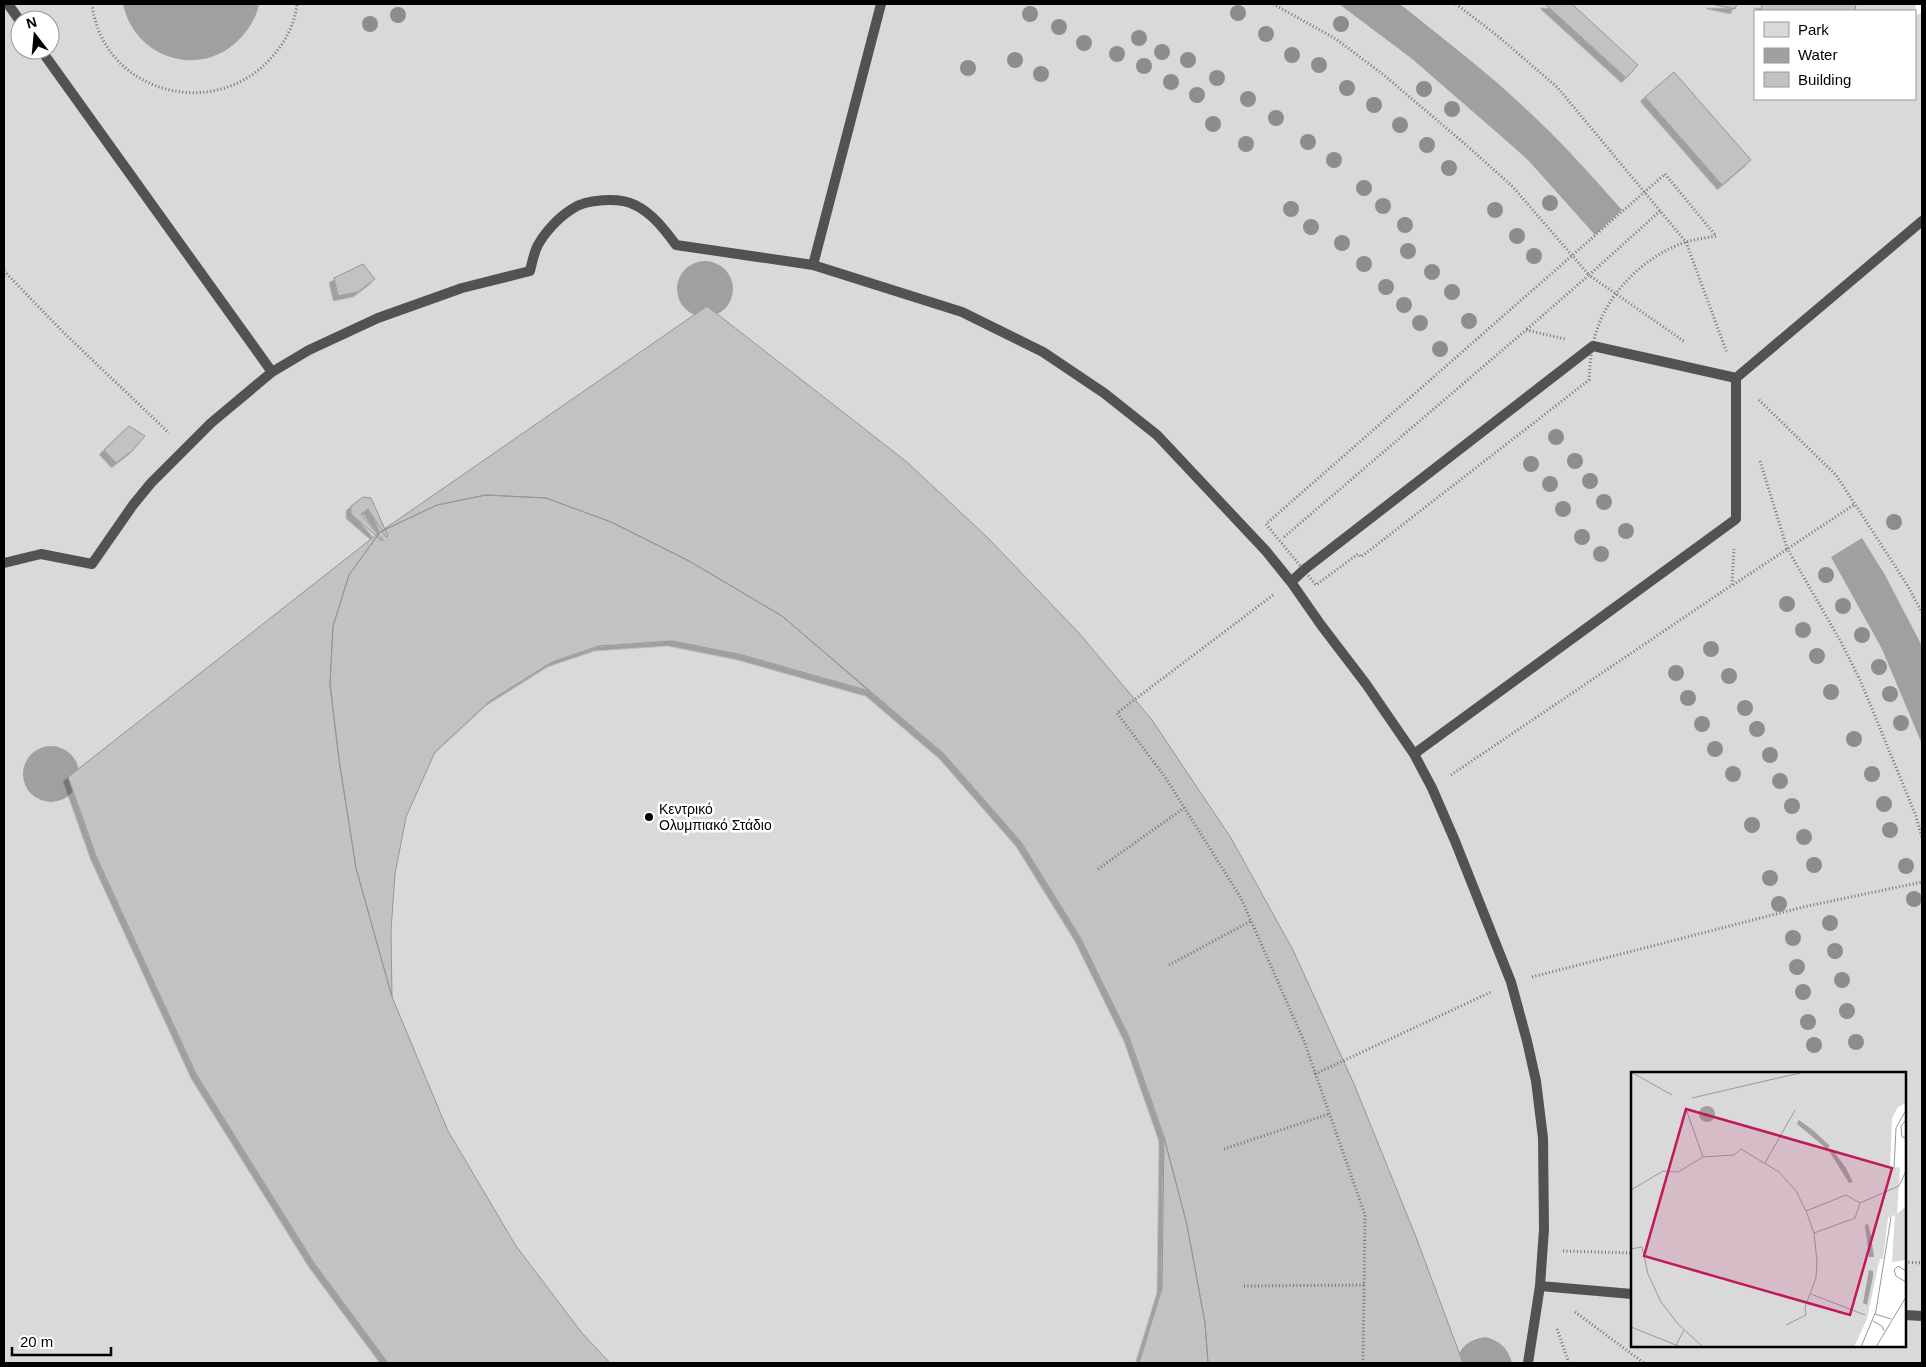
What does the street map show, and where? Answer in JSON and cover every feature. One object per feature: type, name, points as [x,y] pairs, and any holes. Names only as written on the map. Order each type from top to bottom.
[{"type":"street","points":[[813,265],[881,4]]},
{"type":"street","points":[[48,60],[272,372]]},
{"type":"street","points":[[4,563],[41,554],[92,564],[133,505],[151,483],[185,448],[272,372],[309,350],[378,318],[462,288],[530,271],[538,245],[555,223],[573,207],[596,201],[615,200],[634,204],[661,224],[676,245],[813,265],[962,312],[1043,352],[1104,392],[1157,435],[1266,551],[1292,582],[1321,625],[1366,684],[1414,754],[1432,788],[1511,982],[1536,1081],[1542,1129],[1544,1229],[1540,1286],[1528,1363]]},
{"type":"street","points":[[1414,754],[1736,519],[1736,378],[1922,221]]},
{"type":"street","points":[[1292,582],[1305,569],[1588,344],[1736,378]]},
{"type":"street","points":[[1540,1286],[1631,1294]]},
{"type":"street","points":[[1906,1315],[1922,1316]]},
{"type":"path","points":[[92,4],[94,19],[108,50],[132,74],[162,89],[196,94],[230,88],[260,71],[282,46],[296,15],[296,4]]},
{"type":"path","points":[[1273,4],[1336,39],[1400,88],[1513,187],[1589,275],[1688,344]]},
{"type":"path","points":[[1456,4],[1499,37],[1557,87],[1686,242],[1736,378],[1836,475],[1922,612]]},
{"type":"path","points":[[1664,174],[1716,236],[1686,242],[1667,250],[1648,262],[1616,294],[1588,344],[1589,380],[1361,557],[1358,554],[1316,585],[1305,569],[1266,524],[1571,255],[1664,174]]},
{"type":"path","points":[[1266,551],[1526,330],[1660,211]]},
{"type":"path","points":[[4,271],[64,333],[185,448]]},
{"type":"path","points":[[1526,330],[1574,341]]},
{"type":"path","points":[[1758,455],[1787,548],[1841,642],[1861,682],[1916,816],[1922,838]]},
{"type":"path","points":[[1432,788],[1855,504]]},
{"type":"path","points":[[1732,586],[1736,519]]},
{"type":"path","points":[[1292,582],[1117,713],[1165,777],[1241,898],[1304,1041],[1365,1215],[1363,1363]]},
{"type":"path","points":[[1098,870],[1184,808]]},
{"type":"path","points":[[1315,1074],[1511,982],[1803,907],[1922,882]]},
{"type":"path","points":[[1169,966],[1251,921]]},
{"type":"path","points":[[1224,1149],[1329,1114]]},
{"type":"path","points":[[1543,1250],[1631,1253]]},
{"type":"path","points":[[1906,1262],[1922,1262]]},
{"type":"path","points":[[1244,1286],[1364,1285]]},
{"type":"path","points":[[1572,1309],[1644,1363]]},
{"type":"green space","points":[[4,4],[1915,4],[1917,15],[1922,12],[1922,1363],[4,1363]]},
{"type":"water","points":[[123,4],[259,4],[249,27],[228,49],[211,57],[192,60],[174,58],[157,51],[142,39],[130,24]]},
{"type":"water","points":[[1339,4],[1399,4],[1405,8],[1481,69],[1538,120],[1622,210],[1595,235],[1528,160],[1411,58]]},
{"type":"water","points":[[700,261],[710,261],[725,269],[731,278],[733,289],[731,300],[725,309],[710,317],[700,317],[689,312],[682,305],[677,294],[677,284],[682,273],[689,266]]},
{"type":"water","points":[[1862,538],[1885,575],[1922,646],[1922,744],[1882,649],[1831,557]]},
{"type":"water","points":[[46,746],[56,746],[71,754],[77,763],[79,774],[77,785],[71,794],[56,802],[46,802],[35,797],[28,790],[23,779],[23,769],[28,758],[35,751]]},
{"type":"water","points":[[1486,1337],[1503,1346],[1512,1363],[1456,1363],[1462,1348],[1470,1342]]},
{"type":"building","points":[[1545,4],[1572,4],[1638,65],[1626,78]]},
{"type":"building","points":[[1711,4],[1737,4],[1735,9]]},
{"type":"building","points":[[1759,4],[1856,4],[1855,10],[1761,10],[1762,5]]},
{"type":"building","points":[[1674,72],[1751,160],[1722,185],[1645,97]]},
{"type":"building","points":[[363,264],[375,279],[358,292],[338,296],[334,278]]},
{"type":"building","points":[[707,306],[907,462],[988,538],[1079,633],[1152,720],[1231,838],[1293,950],[1354,1084],[1416,1237],[1463,1363],[1208,1363],[1205,1323],[1187,1225],[1164,1137],[1129,1037],[1080,937],[1021,842],[944,754],[782,616],[689,561],[611,522],[546,498],[486,495],[437,505],[380,532]]},
{"type":"building","points":[[129,426],[145,436],[133,450],[116,463],[104,450]]},
{"type":"building","points":[[486,495],[546,498],[611,522],[689,561],[782,616],[869,691],[742,655],[672,641],[599,646],[552,662],[490,701],[435,752],[406,817],[395,874],[391,931],[392,997],[356,868],[339,760],[330,684],[333,626],[349,575],[380,532],[437,505]]},
{"type":"building","points":[[363,497],[371,498],[388,536],[386,537],[368,509],[361,514],[382,541],[351,514],[351,506]]},
{"type":"building","points":[[380,532],[349,575],[333,626],[330,684],[339,760],[356,868],[392,997],[448,1131],[516,1246],[582,1333],[610,1363],[388,1363],[314,1263],[196,1074],[96,856],[68,777]]},
{"type":"building","points":[[1164,1137],[1187,1225],[1205,1323],[1208,1363],[1139,1363],[1162,1288]]},
{"type":"place","name":"Κεντρικό Ολυμπιακό Στάδιο","points":[[649,817]]}]
